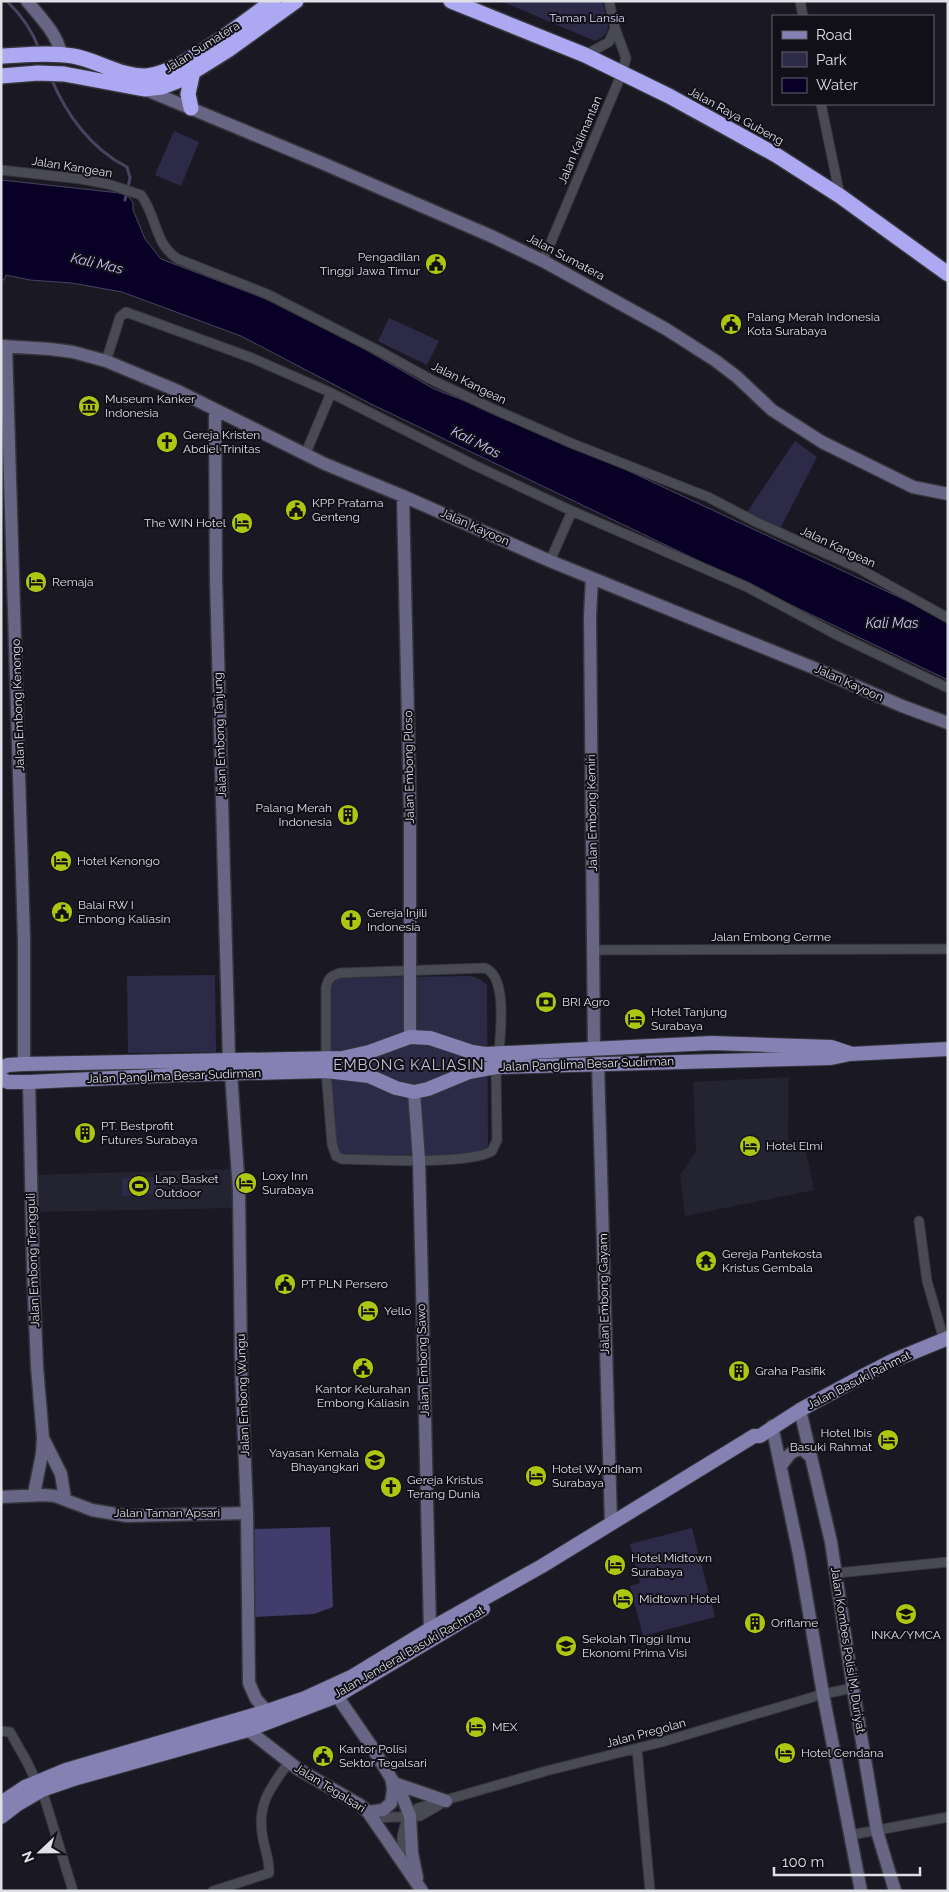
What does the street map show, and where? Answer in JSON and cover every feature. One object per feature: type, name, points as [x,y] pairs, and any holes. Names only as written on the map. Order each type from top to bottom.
[{"type":"highway","name":"Jalan Sumatera","points":[[1,56],[56,54],[76,56],[137,76],[156,74],[181,64],[273,1]]},
{"type":"highway","name":"Jalan Sumatera","points":[[1,76],[38,73],[64,74],[144,89],[154,89],[170,85],[228,50],[296,1]]},
{"type":"highway","points":[[451,1],[490,17]]},
{"type":"highway","points":[[482,1],[490,17]]},
{"type":"highway","name":"Jalan Raya Gubeng","points":[[490,17],[584,55],[622,73],[669,96],[776,155],[840,196],[948,274]]},
{"type":"highway","points":[[190,108],[188,94],[193,71]]},
{"type":"main road","name":"Jalan Panglima Besar Sudirman","points":[[326,1065],[410,1037],[430,1038],[498,1060],[598,1064],[692,1060],[831,1058],[850,1054],[948,1049]]},
{"type":"main road","name":"Jalan Panglima Besar Sudirman","points":[[1,1068],[8,1065],[24,1064],[326,1065],[368,1076],[396,1088],[414,1092],[428,1090],[498,1060],[594,1049],[734,1044],[831,1047],[850,1054]]},
{"type":"main road","name":"Jalan Panglima Besar Sudirman","points":[[1,1079],[8,1082],[28,1082],[230,1066]]},
{"type":"main road","name":"Jalan Basuki Rahmat","points":[[772,1426],[892,1361],[946,1339]]},
{"type":"main road","name":"Jalan Jenderal Basuki Rachmat","points":[[1,1803],[17,1791],[77,1778],[248,1730],[337,1696],[562,1562],[757,1440],[772,1426]]},
{"type":"main road","name":"Jalan Jenderal Basuki Rachmat","points":[[1,1817],[39,1786],[85,1763],[267,1711],[305,1698],[353,1676],[612,1523],[754,1436],[760,1436]]},
{"type":"street","points":[[27,1],[57,40],[56,54]]},
{"type":"street","name":"Jalan Kalimantan","points":[[543,261],[622,73],[626,58],[615,28],[609,1]]},
{"type":"street","points":[[800,1],[803,15]]},
{"type":"street","points":[[584,55],[608,42],[615,28]]},
{"type":"street","name":"Jalan Sumatera","points":[[144,89],[491,236],[543,261],[666,329],[716,361],[737,376],[772,410],[822,442],[913,487],[948,494]]},
{"type":"street","points":[[821,105],[840,196]]},
{"type":"street","name":"Jalan Kangean","points":[[1,170],[81,179],[108,184],[141,195],[148,206],[162,244],[168,252],[178,259],[267,294],[376,349],[430,379],[489,407],[598,454],[708,497],[756,522],[858,568],[948,618]]},
{"type":"street","points":[[106,361],[120,317],[124,312],[130,312],[252,358],[396,424],[474,465],[572,511],[746,587],[837,635],[948,688]]},
{"type":"street","name":"Jalan Kayoon","points":[[4,346],[73,352],[106,361],[178,391],[305,454],[550,561],[814,668],[902,706],[948,723]]},
{"type":"street","name":"Jalan Embong Kenongo","points":[[4,346],[24,940],[24,1064]]},
{"type":"street","points":[[305,454],[331,393]]},
{"type":"street","name":"Jalan Embong Tanjung","points":[[215,411],[216,579],[230,1066]]},
{"type":"street","name":"Jalan Embong Ploso","points":[[403,496],[410,799],[410,1037]]},
{"type":"street","points":[[550,561],[572,511]]},
{"type":"street","name":"Jalan Embong Kemiri","points":[[592,578],[590,616],[594,1049]]},
{"type":"street","name":"Jalan Embong Cerme","points":[[594,950],[948,949]]},
{"type":"street","points":[[485,968],[491,970],[495,976],[500,994],[498,1140],[492,1151],[479,1157],[419,1160],[342,1159],[336,1156],[332,1144],[326,1065],[327,980],[332,975],[340,973],[411,972],[485,968]]},
{"type":"street","name":"Jalan Embong Gayam","points":[[598,1064],[612,1523]]},
{"type":"street","name":"Jalan Embong Wungu","points":[[230,1066],[239,1191],[249,1683],[256,1699],[267,1711]]},
{"type":"street","name":"Jalan Embong Trengguli","points":[[28,1082],[38,1392],[43,1438],[42,1454],[34,1494]]},
{"type":"street","name":"Jalan Embong Sawo","points":[[414,1092],[419,1160],[430,1629]]},
{"type":"street","points":[[919,1221],[927,1281],[946,1339]]},
{"type":"street","name":"Jalan Kombes Polisi M. Duriyat","points":[[800,1410],[837,1573],[852,1688],[877,1831],[895,1891]]},
{"type":"street","points":[[772,1426],[799,1554],[823,1694],[861,1891]]},
{"type":"street","name":"Jalan Embong Trengguli","points":[[43,1438],[61,1474],[65,1500]]},
{"type":"street","points":[[781,1466],[795,1450],[803,1450],[810,1456]]},
{"type":"street","name":"Jalan Taman Apsari","points":[[1,1497],[44,1494],[92,1510],[127,1516],[247,1513]]},
{"type":"street","points":[[837,1573],[948,1562]]},
{"type":"street","name":"Jalan Pregolan","points":[[371,1815],[415,1816],[418,1808],[637,1749],[823,1694],[852,1688]]},
{"type":"street","points":[[337,1696],[415,1816],[411,1831],[412,1853],[420,1887]]},
{"type":"street","name":"Jalan Tegalsari","points":[[248,1730],[289,1762],[371,1815],[420,1887]]},
{"type":"street","points":[[1,1731],[10,1732],[39,1786],[73,1891]]},
{"type":"street","points":[[637,1749],[650,1891]]},
{"type":"street","points":[[213,1891],[269,1873],[261,1829],[261,1811],[272,1785],[289,1762]]},
{"type":"street","points":[[393,1780],[446,1801]]},
{"type":"street","points":[[371,1815],[383,1810],[391,1803],[393,1780]]},
{"type":"street","points":[[415,1816],[403,1830],[401,1845],[403,1856],[420,1887]]},
{"type":"street","points":[[851,1835],[948,1817]]},
{"type":"shaded area","name":"Hotel Elmi","points":[[789,1077],[788,1141],[804,1141],[814,1190],[685,1216],[680,1175],[696,1151],[693,1082]]},
{"type":"shaded area","points":[[233,1169],[235,1208],[34,1212],[32,1175]]},
{"type":"shaded area","points":[[330,1527],[333,1607],[314,1614],[253,1617],[251,1529]]},
{"type":"green space","name":"Taman Lansia","points":[[501,1],[602,1],[608,24],[606,34],[595,41]]},
{"type":"green space","points":[[174,131],[199,142],[181,186],[155,175]]},
{"type":"green space","points":[[389,318],[439,341],[427,365],[378,341]]},
{"type":"green space","points":[[795,441],[817,457],[780,529],[745,515]]},
{"type":"green space","points":[[215,975],[216,1052],[128,1053],[127,976]]},
{"type":"green space","points":[[470,976],[478,978],[487,985],[488,1147],[485,1151],[476,1154],[344,1158],[339,1156],[333,1144],[327,988],[331,980],[336,978]]},
{"type":"green space","name":"Lap. Basket Outdoor","points":[[157,1177],[157,1194],[122,1196],[122,1178]]},
{"type":"green space","points":[[692,1528],[715,1617],[643,1636],[630,1586],[640,1583],[630,1544]]},
{"type":"water","name":"Kali Mas","points":[[1,180],[120,193],[129,197],[133,203],[133,210],[145,239],[161,259],[300,312],[434,389],[545,432],[948,620],[948,680],[371,404],[241,336],[122,292],[72,283],[30,280],[6,275],[4,280],[1,280]]},
{"type":"waterway","points":[[7,1],[26,24],[39,49]]},
{"type":"waterway","points":[[51,78],[64,105],[81,129],[102,151],[127,167],[130,178],[125,200]]},
{"type":"place","name":"Pengadilan Tinggi Jawa Timur","points":[[436,264]]},
{"type":"place","name":"Palang Merah Indonesia Kota Surabaya","points":[[731,324]]},
{"type":"place","name":"Museum Kanker Indonesia","points":[[89,406]]},
{"type":"place","name":"Gereja Kristen Abdiel Trinitas","points":[[167,442]]},
{"type":"place","name":"KPP Pratama Genteng","points":[[296,510]]},
{"type":"place","name":"The WIN Hotel","points":[[242,523]]},
{"type":"place","name":"Remaja","points":[[36,582]]},
{"type":"place","name":"Palang Merah Indonesia","points":[[348,815]]},
{"type":"place","name":"Hotel Kenongo","points":[[61,861]]},
{"type":"place","name":"Balai RW I Embong Kaliasin","points":[[62,912]]},
{"type":"place","name":"Gereja Injili Indonesia","points":[[351,920]]},
{"type":"place","name":"BRI Agro","points":[[546,1002]]},
{"type":"place","name":"Hotel Tanjung Surabaya","points":[[635,1019]]},
{"type":"place","name":"PT. Bestprofit Futures Surabaya","points":[[85,1133]]},
{"type":"place","name":"Hotel Elmi","points":[[750,1146]]},
{"type":"place","name":"Loxy Inn Surabaya","points":[[246,1183]]},
{"type":"place","name":"Lap. Basket Outdoor","points":[[139,1186]]},
{"type":"place","name":"Gereja Pantekosta Kristus Gembala","points":[[706,1261]]},
{"type":"place","name":"PT PLN Persero","points":[[285,1284]]},
{"type":"place","name":"Yello","points":[[368,1311]]},
{"type":"place","name":"Kantor Kelurahan Embong Kaliasin","points":[[363,1368]]},
{"type":"place","name":"Graha Pasifik","points":[[739,1371]]},
{"type":"place","name":"Hotel Ibis Basuki Rahmat","points":[[888,1440]]},
{"type":"place","name":"Yayasan Kemala Bhayangkari","points":[[375,1460]]},
{"type":"place","name":"Hotel Wyndham Surabaya","points":[[536,1476]]},
{"type":"place","name":"Gereja Kristus Terang Dunia","points":[[391,1487]]},
{"type":"place","name":"Hotel Midtown Surabaya","points":[[615,1565]]},
{"type":"place","name":"Midtown Hotel","points":[[623,1599]]},
{"type":"place","name":"INKA/YMCA","points":[[906,1614]]},
{"type":"place","name":"Oriflame","points":[[755,1623]]},
{"type":"place","name":"Sekolah Tinggi Ilmu Ekonomi Prima Visi","points":[[566,1646]]},
{"type":"place","name":"MEX","points":[[476,1727]]},
{"type":"place","name":"Hotel Cendana","points":[[785,1753]]},
{"type":"place","name":"Kantor Polisi Sektor Tegalsari","points":[[323,1756]]},
{"type":"district","name":"EMBONG KALIASIN","points":[[409,1065]]}]
